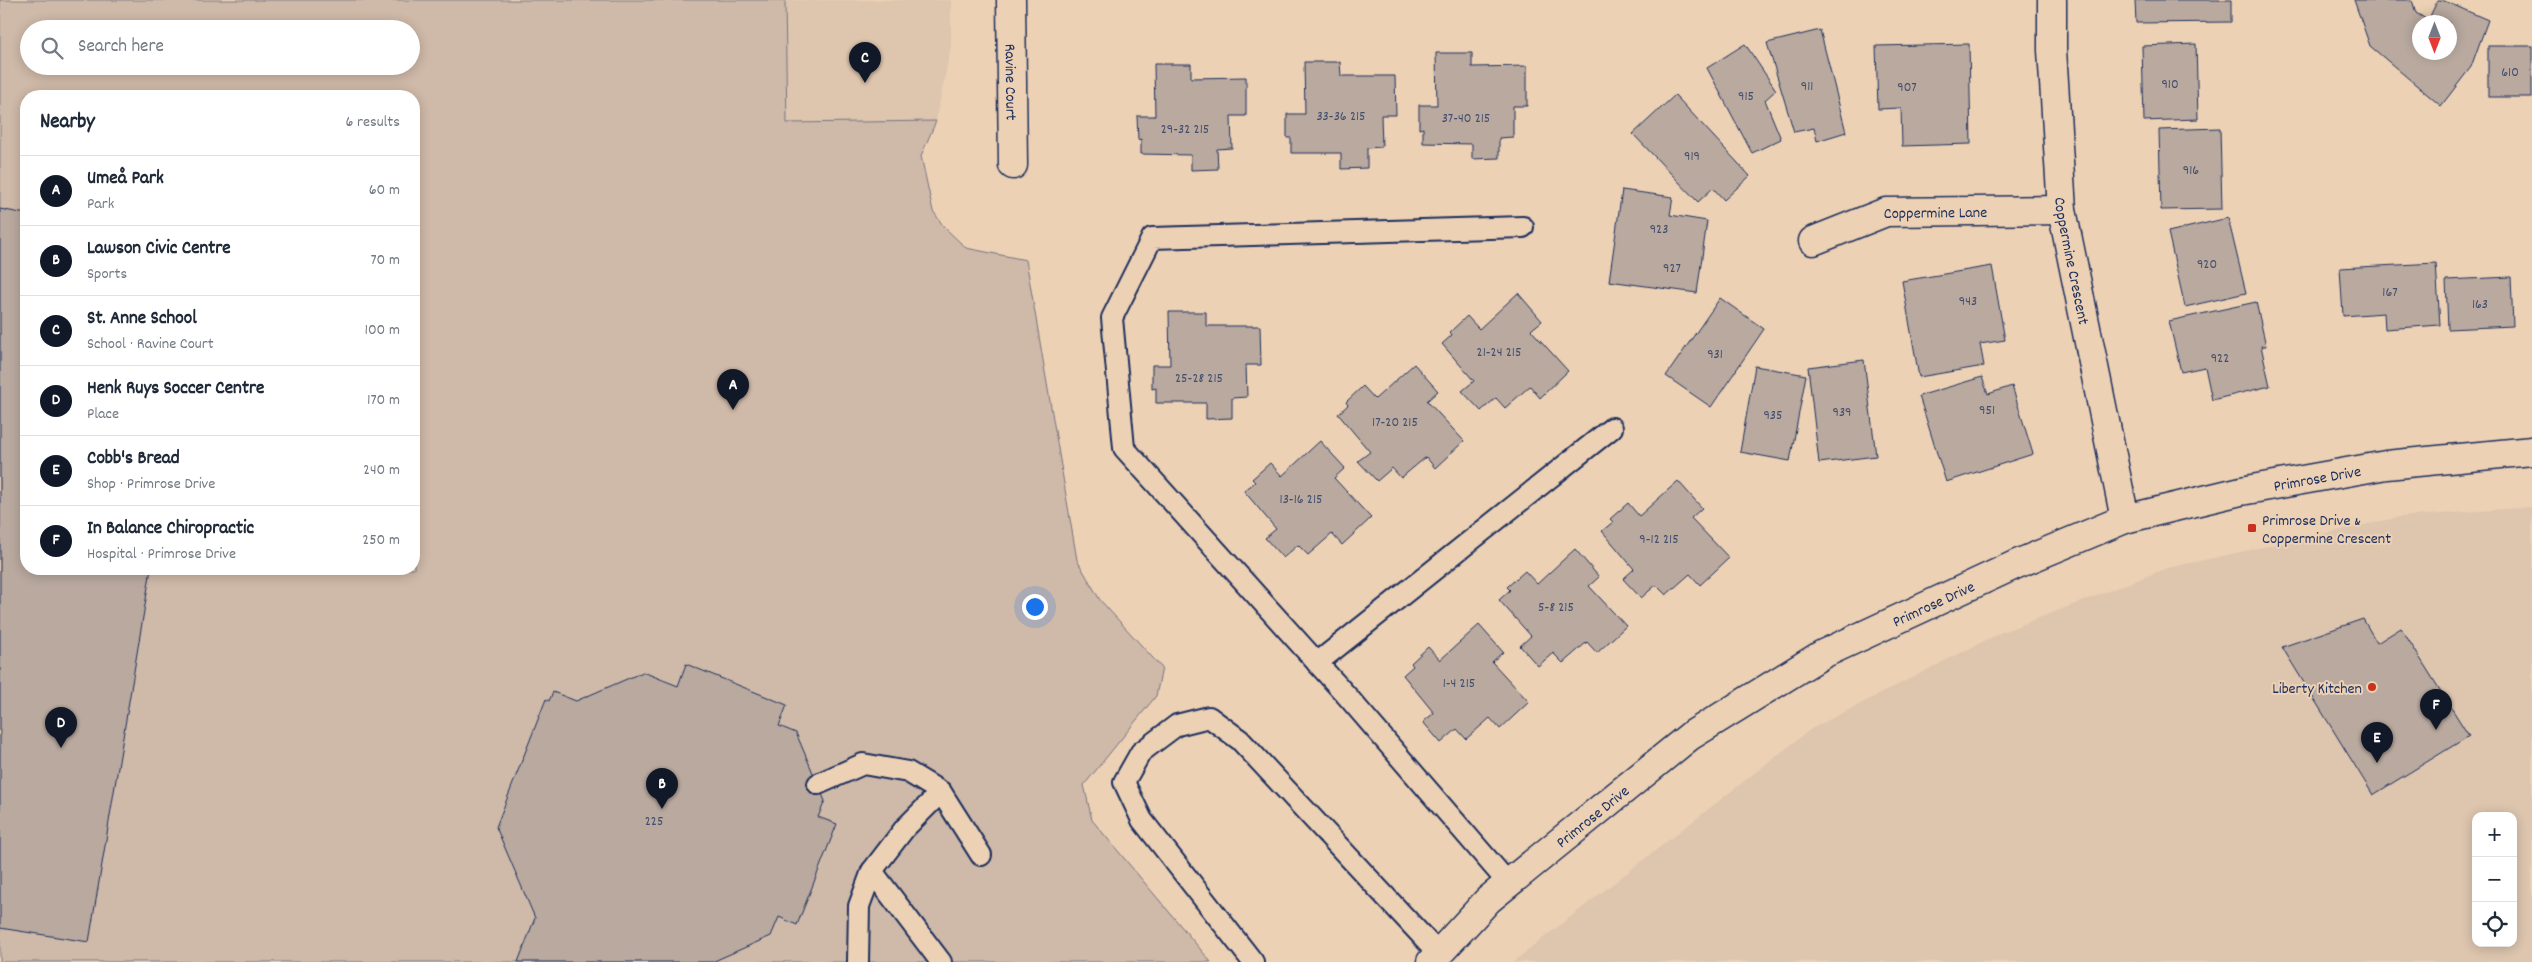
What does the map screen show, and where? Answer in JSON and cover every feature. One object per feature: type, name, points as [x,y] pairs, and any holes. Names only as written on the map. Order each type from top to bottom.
[{"type":"street","name":"Ravine Court","points":[[1011,0],[1013,165]]},
{"type":"street","name":"Coppermine Crescent","points":[[2052,0],[2052,50],[2062,210],[2125,519]]},
{"type":"street","name":"Coppermine Lane","points":[[1813,241],[1886,212],[2062,210]]},
{"type":"street","name":"Primrose Drive","points":[[1434,957],[1488,900],[1690,736],[1823,654],[2018,564],[2125,519],[2241,491],[2376,466],[2532,450]]},
{"type":"lane","points":[[1508,883],[1317,663],[1124,448],[1112,318],[1152,238],[1523,227]]},
{"type":"lane","points":[[1317,663],[1612,428]]},
{"type":"lane","points":[[1253,962],[1142,820],[1124,782],[1141,752],[1177,725],[1209,717],[1240,740],[1434,957]]},
{"type":"lane","points":[[818,784],[863,764],[908,772],[941,792],[981,855]]},
{"type":"lane","points":[[858,962],[859,906],[872,871],[905,828],[941,792]]},
{"type":"lane","points":[[872,871],[941,962]]},
{"type":"shaded area","points":[[0,0],[785,0],[787,123],[936,121],[921,156],[933,211],[944,227],[966,248],[1026,260],[1077,560],[1100,600],[1162,668],[1156,696],[1084,785],[1092,820],[1211,962],[0,962]]},
{"type":"shaded area","points":[[785,0],[951,0],[951,45],[936,121],[787,123]]},
{"type":"shaded area","points":[[2532,507],[2532,962],[1513,962],[1811,729],[2000,633],[2168,568],[2400,517]]},
{"type":"building","points":[[2135,0],[2231,0],[2231,22],[2136,23]]},
{"type":"building","points":[[2354,0],[2412,0],[2416,13],[2419,15],[2412,15],[2412,60],[2457,60],[2457,15],[2430,15],[2438,0],[2488,20],[2471,67],[2441,106],[2370,46]]},
{"type":"building","points":[[1820,30],[1846,132],[1817,141],[1814,128],[1794,132],[1767,43]]},
{"type":"building","points":[[1745,44],[1776,90],[1765,100],[1781,139],[1752,153],[1707,68]]},
{"type":"building","points":[[1969,44],[1971,144],[1902,146],[1901,108],[1878,109],[1876,46]]},
{"type":"building","points":[[2196,44],[2198,119],[2144,121],[2142,46]]},
{"type":"building","points":[[2488,46],[2532,46],[2532,97],[2488,97]]},
{"type":"building","points":[[1436,53],[1472,53],[1472,67],[1527,66],[1527,106],[1513,106],[1513,137],[1499,138],[1499,158],[1472,159],[1472,144],[1423,143],[1423,128],[1419,129],[1419,105],[1437,105]]},
{"type":"building","points":[[1304,62],[1340,62],[1341,76],[1395,76],[1396,115],[1381,115],[1382,147],[1367,148],[1367,168],[1341,169],[1341,153],[1291,153],[1291,138],[1287,138],[1287,114],[1305,114]]},
{"type":"building","points":[[1154,64],[1191,64],[1191,78],[1246,77],[1246,116],[1231,116],[1232,148],[1217,149],[1218,169],[1191,170],[1191,155],[1141,154],[1141,139],[1138,140],[1137,116],[1155,116]]},
{"type":"building","points":[[1675,95],[1750,176],[1724,200],[1713,188],[1698,202],[1633,134]]},
{"type":"building","points":[[2220,128],[2222,209],[2161,210],[2159,130]]},
{"type":"building","points":[[1622,190],[1673,197],[1670,215],[1707,221],[1697,293],[1609,281]]},
{"type":"building","points":[[0,209],[20,213],[20,575],[150,575],[89,942],[0,928]]},
{"type":"building","points":[[2228,218],[2246,293],[2185,307],[2168,232]]},
{"type":"building","points":[[2436,263],[2440,325],[2385,329],[2384,313],[2343,316],[2340,268]]},
{"type":"building","points":[[1992,266],[2005,340],[1980,344],[1984,366],[1919,377],[1902,281]]},
{"type":"building","points":[[2511,277],[2513,326],[2448,329],[2446,280]]},
{"type":"building","points":[[1518,293],[1542,321],[1531,330],[1568,371],[1540,398],[1530,386],[1505,408],[1496,398],[1481,411],[1462,391],[1474,381],[1442,344],[1452,335],[1450,332],[1467,316],[1479,329]]},
{"type":"building","points":[[1720,298],[1764,329],[1711,407],[1666,376]]},
{"type":"building","points":[[2256,302],[2266,346],[2261,346],[2270,386],[2212,400],[2205,367],[2181,372],[2169,321]]},
{"type":"building","points":[[1169,312],[1206,312],[1206,326],[1260,326],[1261,365],[1246,365],[1247,397],[1232,398],[1232,418],[1206,419],[1206,403],[1156,403],[1156,388],[1152,389],[1152,365],[1170,365]]},
{"type":"building","points":[[1864,360],[1876,456],[1819,463],[1808,367]]},
{"type":"building","points":[[1414,364],[1438,391],[1427,401],[1464,441],[1435,468],[1426,457],[1401,478],[1392,468],[1377,481],[1358,461],[1370,452],[1338,414],[1348,405],[1346,402],[1363,386],[1375,399]]},
{"type":"building","points":[[1755,366],[1806,375],[1790,461],[1740,452]]},
{"type":"building","points":[[1982,377],[1988,394],[2012,386],[2033,454],[1946,482],[1919,396]]},
{"type":"building","points":[[1320,441],[1345,468],[1334,478],[1371,518],[1342,545],[1332,534],[1308,555],[1298,545],[1283,558],[1265,538],[1276,529],[1244,491],[1255,482],[1252,479],[1270,463],[1282,476]]},
{"type":"building","points":[[1678,481],[1702,508],[1691,518],[1729,558],[1700,585],[1690,574],[1666,595],[1656,585],[1641,598],[1623,579],[1634,569],[1602,531],[1613,522],[1610,519],[1628,503],[1639,516]]},
{"type":"building","points":[[1575,549],[1599,577],[1589,586],[1626,626],[1597,653],[1587,642],[1563,663],[1553,653],[1538,666],[1520,646],[1531,636],[1499,600],[1510,590],[1507,587],[1525,571],[1537,584]]},
{"type":"building","points":[[2363,619],[2377,643],[2401,628],[2469,736],[2373,795],[2282,647]]},
{"type":"building","points":[[1479,625],[1503,652],[1492,662],[1529,702],[1500,729],[1490,718],[1466,739],[1457,729],[1441,743],[1423,722],[1434,713],[1403,675],[1413,666],[1411,663],[1428,647],[1440,660]]},
{"type":"building","points":[[686,664],[787,705],[779,726],[796,733],[825,801],[818,817],[837,824],[797,925],[779,917],[771,936],[712,962],[518,962],[535,918],[496,827],[546,699],[549,701],[553,692],[576,701],[643,672],[678,686]]},
{"type":"place","name":"St. Anne School","points":[[865,83]]},
{"type":"place","name":"Umeå Park","points":[[733,410]]},
{"type":"place","name":"Primrose Drive & Coppermine Crescent","points":[[2252,528]]},
{"type":"place","name":"Liberty Kitchen","points":[[2372,687]]},
{"type":"place","name":"In Balance Chiropractic","points":[[2436,730]]},
{"type":"place","name":"Henk Ruys Soccer Centre","points":[[61,748]]},
{"type":"place","name":"Cobb's Bread","points":[[2377,763]]},
{"type":"place","name":"Lawson Civic Centre","points":[[662,809]]}]
